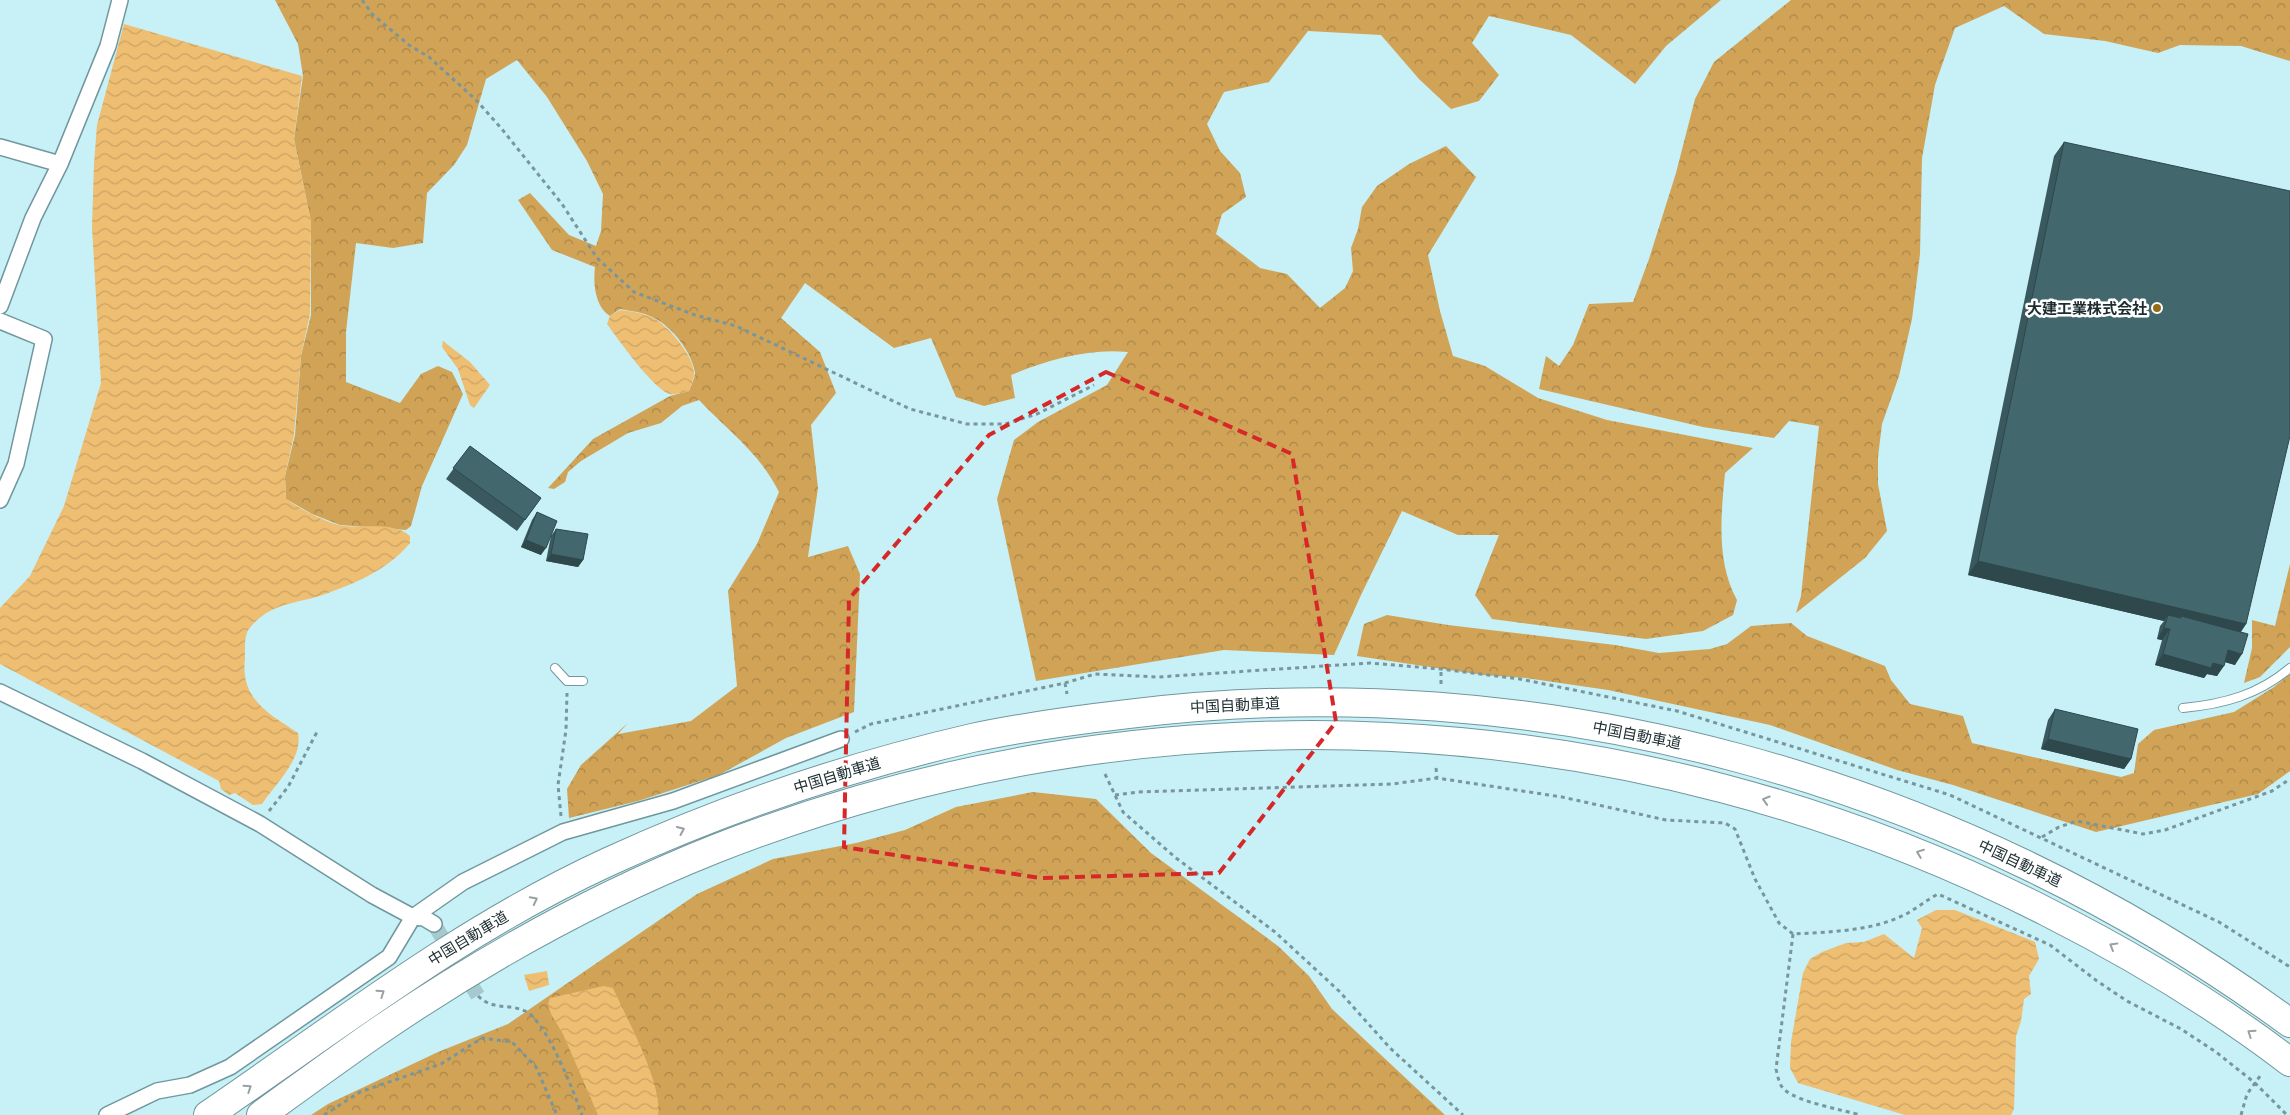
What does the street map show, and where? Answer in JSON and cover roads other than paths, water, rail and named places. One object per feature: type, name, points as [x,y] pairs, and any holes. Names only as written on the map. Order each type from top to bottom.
[{"type":"highway","name":"中国自動車道","points":[[208,1115],[360,1007],[438,955],[518,908],[603,864],[693,824],[788,790],[879,762],[976,737],[1071,721],[1175,708],[1270,702],[1374,703],[1460,708],[1552,719],[1648,735],[1745,759],[1842,790],[1938,826],[2029,865],[2117,911],[2200,961],[2290,1023]]},
{"type":"highway","name":"中国自動車道","points":[[261,1115],[378,1031],[458,980],[538,934],[628,887],[716,849],[807,816],[982,769],[1073,753],[1171,740],[1266,735],[1362,735],[1441,740],[1547,752],[1642,768],[1733,790],[1832,820],[1927,855],[2015,895],[2097,937],[2177,984],[2290,1062]]},
{"type":"street","points":[[0,306],[33,218],[60,164],[108,46],[120,0]]},
{"type":"street","points":[[0,147],[60,164]]},
{"type":"street","points":[[0,321],[44,339],[16,464],[0,500]]},
{"type":"street","points":[[0,692],[142,761],[260,824],[372,895],[413,916],[424,918],[434,924]]},
{"type":"street","points":[[107,1115],[157,1091],[190,1085],[230,1067],[389,957],[413,916],[463,882],[563,832],[673,801],[841,739]]},
{"type":"lane","points":[[555,668],[567,681],[583,681]]},
{"type":"lane","points":[[2184,708],[2216,705],[2251,693],[2290,668]]},
{"type":"water","points":[[124,24],[302,76],[294,139],[311,222],[310,314],[301,356],[294,435],[285,476],[286,499],[311,514],[338,525],[394,528],[410,536],[410,543],[401,553],[379,569],[342,588],[279,607],[263,615],[247,632],[245,672],[247,684],[252,694],[258,703],[276,719],[298,733],[298,743],[292,761],[262,804],[253,805],[235,793],[229,795],[221,789],[219,781],[0,664],[0,608],[30,576],[64,506],[101,383],[92,227],[94,164],[97,125]]},
{"type":"water","points":[[620,310],[651,317],[661,323],[674,336],[691,361],[694,376],[689,391],[670,394],[646,374],[607,324],[610,316]]},
{"type":"water","points":[[443,341],[470,362],[490,385],[474,408],[470,405],[458,369],[442,347]]},
{"type":"water","points":[[1936,910],[1955,910],[2035,942],[2039,959],[2029,976],[2031,994],[2024,999],[2021,1021],[2016,1036],[2014,1109],[2011,1115],[1905,1115],[1798,1083],[1790,1068],[1791,1042],[1803,973],[1810,959],[1822,952],[1846,943],[1864,942],[1884,934],[1914,958],[1922,928],[1917,920]]},
{"type":"water","points":[[547,971],[549,985],[529,991],[524,975]]},
{"type":"water","points":[[604,986],[613,988],[642,1051],[655,1086],[658,1115],[598,1115],[563,1034],[551,1014],[548,1004],[550,998]]},
{"type":"tunnel","points":[[434,924],[478,996]]},
{"type":"place","name":"大建工業株式会社","points":[[2157,308]]}]
